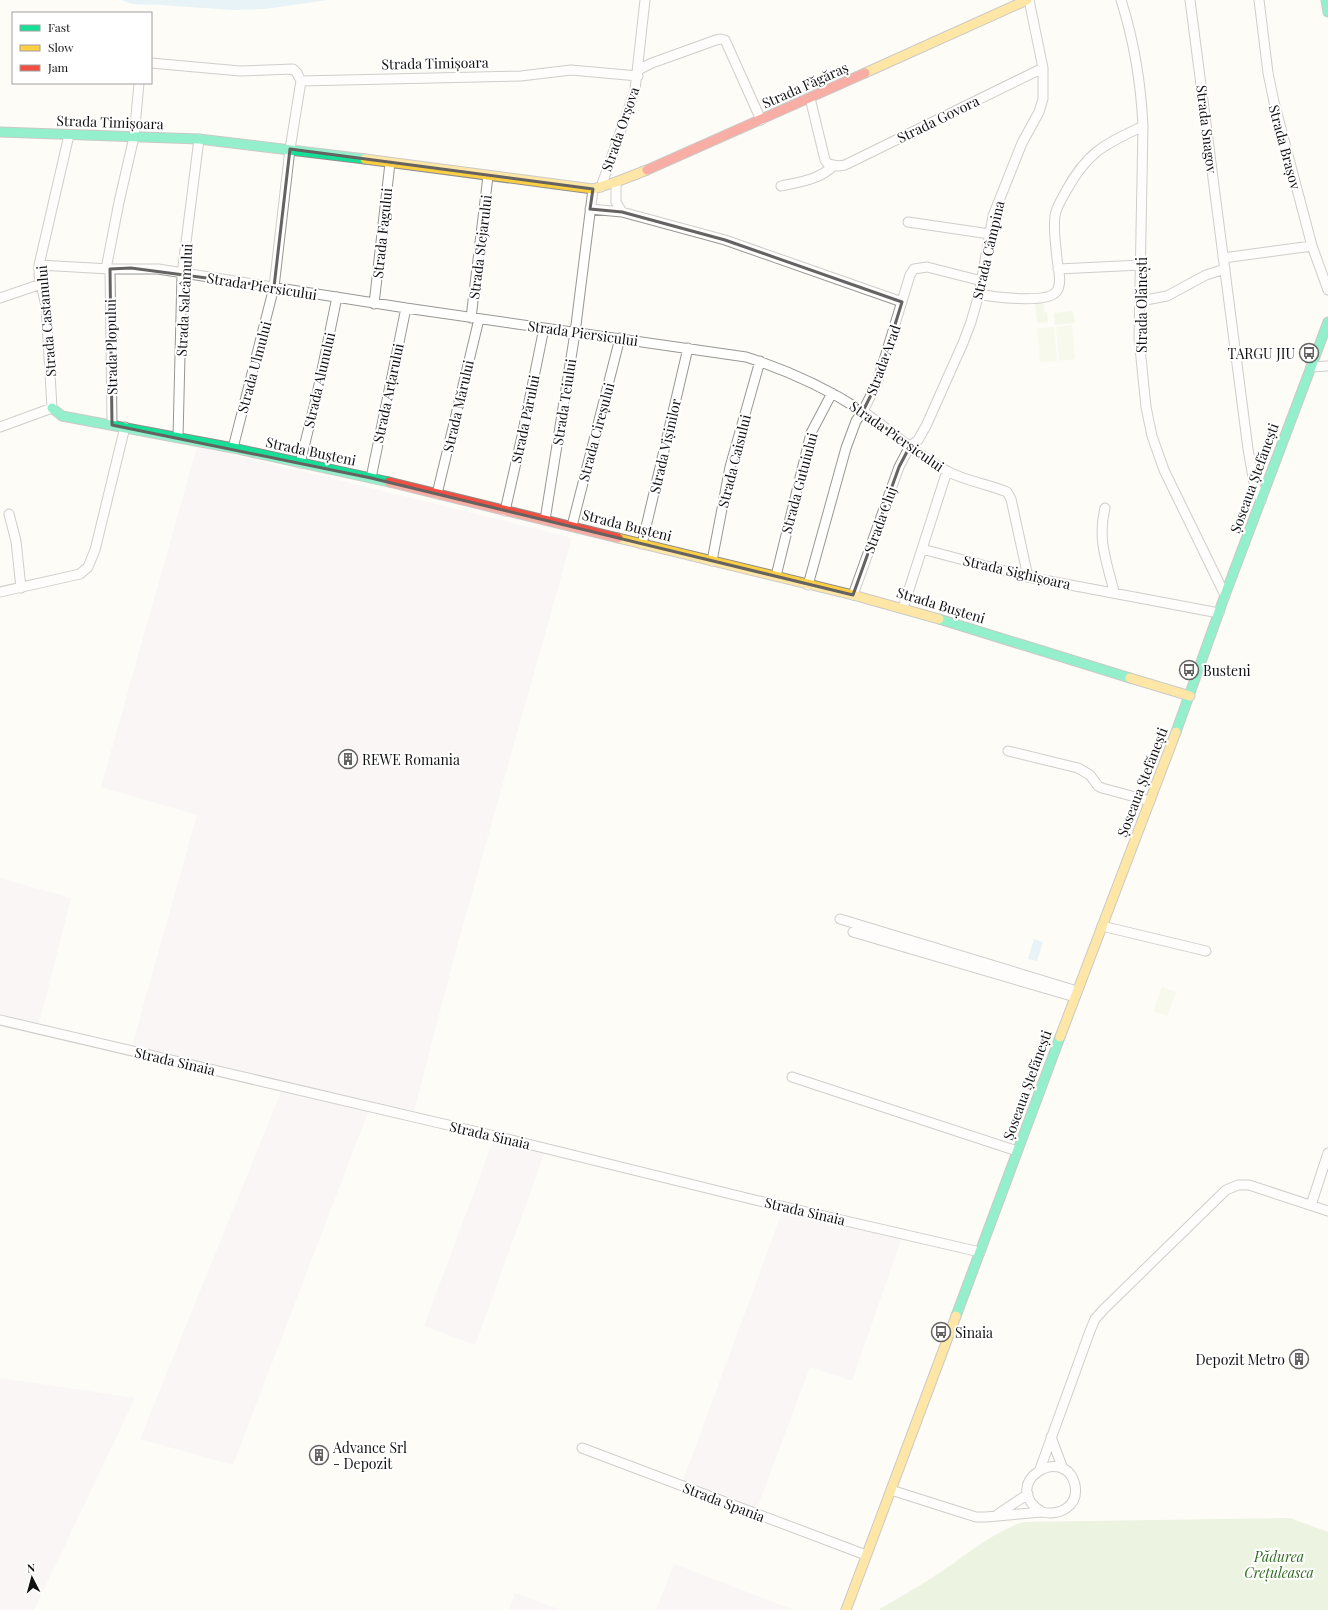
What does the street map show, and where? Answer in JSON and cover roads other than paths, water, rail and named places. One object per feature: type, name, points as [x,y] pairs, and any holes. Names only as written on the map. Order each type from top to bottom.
[{"type":"street","name":"Strada Orșova","points":[[597,188],[635,90],[645,0]]},
{"type":"street","name":"Strada Câmpina","points":[[910,446],[918,440],[926,426],[944,388],[971,322],[982,281],[993,216],[1022,143],[1039,112],[1043,99],[1043,68],[1028,0]]},
{"type":"street","name":"Strada Făgăraș","points":[[597,188],[616,182],[761,120],[1028,0]]},
{"type":"street","name":"Strada Olănești","points":[[1121,0],[1136,62],[1143,126],[1139,338],[1144,392],[1157,454],[1225,595]]},
{"type":"street","name":"Strada Snagov","points":[[1190,0],[1253,477],[1255,488],[1261,500]]},
{"type":"street","name":"Strada Brașov","points":[[1259,0],[1270,88],[1312,246],[1328,290]]},
{"type":"street","points":[[1326,0],[1328,12]]},
{"type":"street","points":[[638,73],[652,63],[716,40],[725,40],[761,120]]},
{"type":"street","points":[[152,63],[240,71],[293,69],[297,72],[301,81],[290,149]]},
{"type":"street","name":"Strada Govora","points":[[781,186],[814,178],[833,166],[845,165],[1043,68]]},
{"type":"street","name":"Strada Timișoara","points":[[301,81],[520,76],[571,70],[638,73]]},
{"type":"street","name":"Strada Plopului","points":[[112,425],[108,269],[119,202],[134,137],[139,84]]},
{"type":"street","points":[[810,98],[825,160],[828,164],[833,166]]},
{"type":"street","points":[[978,294],[1005,298],[1038,298],[1053,294],[1056,291],[1059,286],[1054,228],[1057,208],[1078,170],[1094,153],[1143,126]]},
{"type":"street","name":"Strada Timișoara","points":[[0,132],[199,140],[290,149],[488,176],[597,188]]},
{"type":"street","name":"Strada Castanului","points":[[52,408],[46,306],[41,284],[39,265],[69,134]]},
{"type":"street","name":"Strada Salcâmului","points":[[178,437],[182,274],[199,140]]},
{"type":"street","name":"Strada Ulmului","points":[[233,448],[274,287],[290,149]]},
{"type":"street","name":"Strada Fagului","points":[[374,304],[390,163]]},
{"type":"street","name":"Strada Stejarului","points":[[475,318],[488,176]]},
{"type":"street","points":[[616,182],[616,202],[622,212]]},
{"type":"street","name":"Strada Teiului","points":[[545,520],[575,333],[590,209],[597,188]]},
{"type":"street","points":[[590,209],[622,212],[725,240],[902,302]]},
{"type":"street","points":[[908,222],[990,234]]},
{"type":"street","points":[[1223,258],[1312,246]]},
{"type":"street","name":"Strada Piersicului","points":[[39,265],[108,269],[158,269],[374,304],[739,355],[760,361],[798,376],[863,411],[947,471],[1002,490],[1010,495],[1028,577]]},
{"type":"street","points":[[1058,269],[1141,265]]},
{"type":"street","name":"Strada Arad","points":[[808,585],[846,448],[856,421],[863,411],[877,383],[910,275],[914,269],[919,267],[927,267],[982,281]]},
{"type":"street","points":[[1140,301],[1167,296],[1206,275],[1225,269]]},
{"type":"street","points":[[0,298],[41,284]]},
{"type":"street","name":"Strada Alunului","points":[[300,463],[316,399],[337,297]]},
{"type":"street","name":"Strada Arțarului","points":[[370,478],[406,308]]},
{"type":"street","name":"Strada Mărului","points":[[437,494],[475,318]]},
{"type":"street","name":"Șoseaua Ștefănești","points":[[846,1610],[1076,994],[1190,696],[1225,595],[1328,322]]},
{"type":"street","name":"Strada Părului","points":[[505,511],[544,328]]},
{"type":"street","name":"Strada Cireșului","points":[[572,526],[620,338]]},
{"type":"street","name":"Strada Vișinilor","points":[[642,544],[688,348]]},
{"type":"street","name":"Strada Caisului","points":[[712,561],[730,467],[760,361]]},
{"type":"street","points":[[1310,367],[1328,366]]},
{"type":"street","name":"Strada Gutuiului","points":[[776,576],[811,433],[832,393]]},
{"type":"street","points":[[0,427],[52,408]]},
{"type":"street","name":"Strada Bușteni","points":[[52,408],[62,416],[233,448],[370,478],[853,595],[903,608],[1190,696]]},
{"type":"street","points":[[0,592],[80,574],[88,567],[95,550],[125,427]]},
{"type":"street","name":"Strada Cluj","points":[[853,595],[896,474],[910,446]]},
{"type":"street","points":[[903,608],[947,471]]},
{"type":"street","points":[[1105,508],[1101,523],[1101,534],[1114,592]]},
{"type":"street","points":[[9,514],[16,541],[21,588]]},
{"type":"street","name":"Strada Sighișoara","points":[[922,549],[1028,577],[1219,613]]},
{"type":"street","points":[[1008,751],[1078,768],[1090,775],[1098,786],[1102,788],[1150,801]]},
{"type":"street","points":[[840,919],[1076,994]]},
{"type":"street","points":[[1102,926],[1206,951]]},
{"type":"street","points":[[853,932],[1076,994]]},
{"type":"street","name":"Strada Sinaia","points":[[0,1020],[980,1252]]},
{"type":"street","points":[[792,1077],[1017,1151]]},
{"type":"street","points":[[1311,1205],[1328,1153]]},
{"type":"street","points":[[1040,1469],[1052,1466],[1063,1469],[1070,1474],[1075,1485],[1074,1497],[1071,1504],[1065,1510],[1050,1514],[1035,1508],[1030,1502],[1028,1487],[1030,1480],[1040,1469],[1095,1319],[1226,1190],[1238,1185],[1250,1185],[1328,1211]]},
{"type":"street","points":[[1051,1437],[1063,1469]]},
{"type":"street","name":"Strada Spania","points":[[582,1448],[866,1555]]},
{"type":"street","points":[[890,1490],[966,1514],[986,1518],[1042,1512]]},
{"type":"street","points":[[995,1516],[1028,1494]]},
{"type":"water","points":[[121,0],[328,0],[265,9],[233,10],[132,4]]},
{"type":"water","points":[[1034,939],[1043,942],[1037,961],[1028,959]]},
{"type":"place","name":"TARGU JIU","points":[[1309,353]]},
{"type":"place","name":"Busteni","points":[[1189,670]]},
{"type":"place","name":"REWE Romania","points":[[348,759]]},
{"type":"place","name":"Sinaia","points":[[941,1332]]},
{"type":"place","name":"Depozit Metro","points":[[1299,1359]]},
{"type":"place","name":"Advance Srl - Depozit","points":[[319,1455]]},
{"type":"park label","name":"Pădurea Crețuleasca","points":[[1279,1564]]}]
